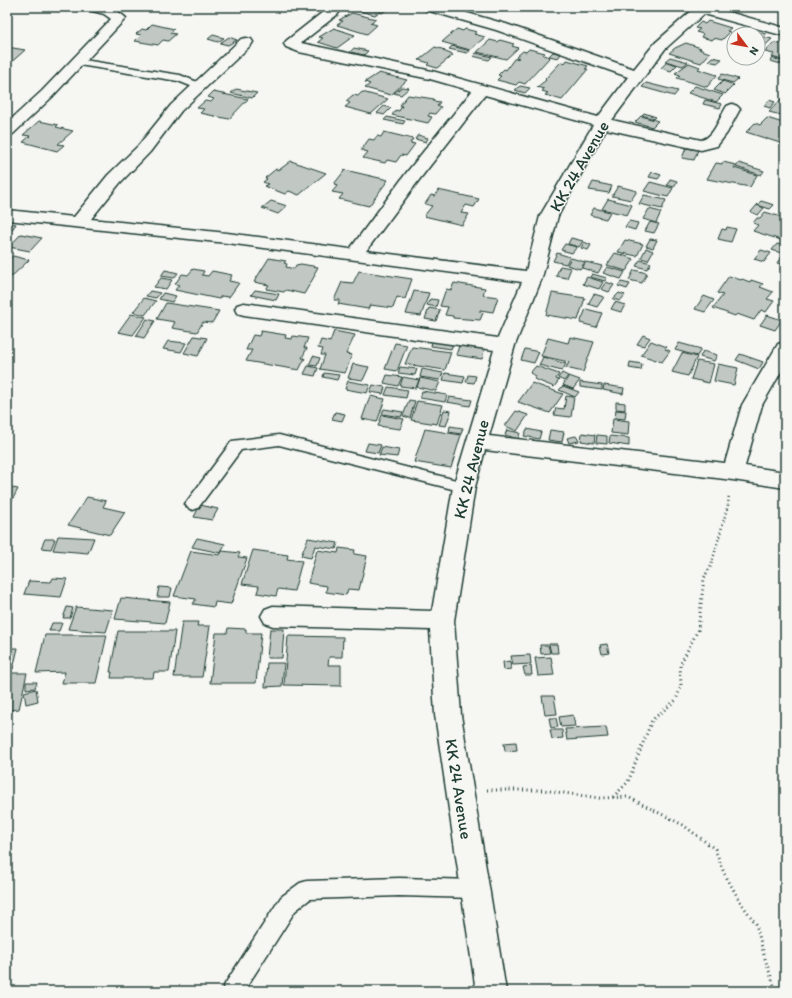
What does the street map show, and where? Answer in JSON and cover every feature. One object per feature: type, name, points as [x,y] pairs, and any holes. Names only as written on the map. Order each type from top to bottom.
[{"type":"street","points":[[7,131],[47,94],[119,18],[109,12],[94,7]]},
{"type":"street","points":[[431,7],[501,27],[637,75]]},
{"type":"street","points":[[703,8],[785,32]]},
{"type":"street","name":"KK 24 Avenue","points":[[491,991],[448,715],[442,621],[464,487],[505,345],[533,278],[549,216],[602,123],[637,75],[660,46],[703,8]]},
{"type":"street","points":[[333,11],[291,44],[299,48],[432,75],[602,123],[701,145],[710,143],[715,138],[732,108]]},
{"type":"street","points":[[78,223],[114,179],[144,149],[160,127],[198,86],[246,42]]},
{"type":"street","points":[[355,254],[413,176],[481,90]]},
{"type":"street","points":[[7,215],[227,238],[533,278]]},
{"type":"street","points":[[244,310],[505,345]]},
{"type":"street","points":[[733,472],[752,405],[785,348]]},
{"type":"street","points":[[477,442],[733,472],[785,480]]},
{"type":"street","points":[[273,616],[442,621]]},
{"type":"lane","points":[[77,62],[180,78],[198,86]]},
{"type":"lane","points":[[193,504],[237,445],[279,440],[464,487]]},
{"type":"lane","points":[[232,991],[288,904],[307,890],[398,887],[475,888]]},
{"type":"path","points":[[613,798],[628,782],[652,720],[676,700],[681,686],[680,665],[698,630],[704,578],[711,566],[721,533],[728,505],[733,472]]},
{"type":"path","points":[[459,790],[543,790],[599,798],[628,797],[682,825],[715,849],[724,873],[741,903],[756,924],[765,960],[776,991]]},
{"type":"building","points":[[359,7],[390,7],[382,13],[379,12],[375,15],[355,10]]},
{"type":"building","points":[[352,13],[376,19],[370,23],[377,25],[367,34],[337,25],[343,21],[339,20]]},
{"type":"building","points":[[708,21],[726,26],[726,36],[722,40],[714,38],[712,40],[701,37],[703,34],[696,32],[700,29],[695,28],[701,22],[705,24]]},
{"type":"building","points":[[152,24],[174,29],[170,33],[176,34],[168,41],[163,40],[158,45],[135,41],[141,35],[136,34],[142,29],[146,30]]},
{"type":"building","points":[[334,28],[355,35],[337,48],[318,42],[323,38],[319,37]]},
{"type":"building","points":[[457,29],[477,32],[474,34],[485,37],[470,50],[442,42]]},
{"type":"building","points":[[213,35],[224,38],[218,42],[208,39]]},
{"type":"building","points":[[229,37],[237,40],[228,45],[220,43]]},
{"type":"building","points":[[766,38],[772,39],[766,45]]},
{"type":"building","points":[[490,40],[498,42],[500,40],[514,44],[512,46],[518,48],[506,59],[477,52]]},
{"type":"building","points":[[782,42],[785,43],[785,61],[772,57],[774,54],[766,52],[773,43],[779,44]]},
{"type":"building","points":[[686,43],[710,53],[701,63],[669,53],[675,48]]},
{"type":"building","points":[[452,46],[470,51],[467,53],[449,49]]},
{"type":"building","points":[[7,47],[25,50],[7,66]]},
{"type":"building","points":[[435,47],[445,50],[443,51],[453,55],[437,68],[427,65],[429,63],[419,60]]},
{"type":"building","points":[[354,48],[368,51],[364,55],[350,52]]},
{"type":"building","points":[[529,49],[545,53],[543,55],[550,57],[525,84],[519,82],[516,85],[497,80],[501,76],[498,75],[504,69],[506,70],[514,59],[519,58],[516,57],[523,51],[526,52]]},
{"type":"building","points":[[553,52],[561,54],[558,58],[549,56]]},
{"type":"building","points":[[476,53],[492,57],[489,60],[473,56]]},
{"type":"building","points":[[670,57],[688,62],[683,66],[665,61]]},
{"type":"building","points":[[712,57],[722,59],[717,63],[708,61]]},
{"type":"building","points":[[772,58],[785,62],[785,65],[770,61]]},
{"type":"building","points":[[567,60],[588,66],[585,69],[588,69],[562,100],[545,95],[548,93],[542,91],[544,89],[537,87],[546,80],[545,79],[561,62],[565,63]]},
{"type":"building","points":[[667,62],[677,65],[671,71],[661,68]]},
{"type":"building","points":[[689,63],[700,67],[698,69],[717,75],[707,87],[677,78],[680,75],[675,73]]},
{"type":"building","points":[[379,73],[407,80],[391,95],[365,88],[370,84],[365,82]]},
{"type":"building","points":[[722,74],[738,79],[733,83],[718,79]]},
{"type":"building","points":[[723,81],[734,85],[725,94],[714,90]]},
{"type":"building","points":[[646,83],[678,91],[674,96],[642,87]]},
{"type":"building","points":[[520,86],[530,88],[525,93],[515,90]]},
{"type":"building","points":[[695,86],[723,95],[716,102],[688,93]]},
{"type":"building","points":[[402,87],[409,88],[401,95],[394,93]]},
{"type":"building","points":[[236,89],[257,93],[252,98],[231,93]]},
{"type":"building","points":[[213,92],[248,99],[229,119],[200,113],[204,109],[197,108],[205,101],[211,102],[214,99],[208,97]]},
{"type":"building","points":[[362,92],[388,99],[371,114],[345,107],[350,103],[346,101],[353,95],[358,96]]},
{"type":"building","points":[[408,95],[434,99],[433,101],[440,102],[437,106],[441,107],[435,114],[430,113],[428,116],[432,117],[428,123],[392,115],[396,110],[399,111],[402,106],[400,105]]},
{"type":"building","points":[[782,98],[785,99],[785,116],[769,112]]},
{"type":"building","points":[[705,100],[722,104],[720,108],[703,104]]},
{"type":"building","points":[[769,100],[775,102],[770,108],[764,106]]},
{"type":"building","points":[[384,106],[391,108],[384,115],[377,113]]},
{"type":"building","points":[[644,113],[656,117],[654,119],[642,115]]},
{"type":"building","points":[[641,116],[658,121],[652,127],[635,122]]},
{"type":"building","points":[[387,117],[405,121],[403,124],[384,120]]},
{"type":"building","points":[[767,118],[783,123],[781,126],[785,127],[785,142],[783,144],[746,132],[755,123],[760,125]]},
{"type":"building","points":[[39,121],[58,125],[56,127],[73,131],[58,144],[64,145],[57,151],[23,142],[30,136],[23,135]]},
{"type":"building","points":[[384,132],[413,139],[410,143],[415,144],[406,156],[401,155],[396,162],[387,160],[385,163],[363,158],[368,152],[361,150],[369,139],[374,140],[377,136],[381,137]]},
{"type":"building","points":[[418,135],[428,138],[426,142],[415,139]]},
{"type":"building","points":[[686,148],[698,150],[694,160],[682,158]]},
{"type":"building","points":[[291,161],[326,173],[299,195],[289,191],[285,194],[264,186],[268,184],[263,182],[267,179],[265,178],[276,169],[279,170]]},
{"type":"building","points":[[723,162],[736,165],[734,168],[757,175],[750,187],[707,179],[716,163],[722,164]]},
{"type":"building","points":[[739,163],[764,171],[761,175],[736,167]]},
{"type":"building","points":[[345,170],[388,180],[369,206],[339,199],[343,194],[332,192],[338,185],[334,184]]},
{"type":"building","points":[[652,172],[661,175],[658,179],[649,177]]},
{"type":"building","points":[[670,179],[677,181],[674,187],[667,185]]},
{"type":"building","points":[[593,182],[612,186],[609,193],[589,190]]},
{"type":"building","points":[[650,182],[673,188],[668,197],[644,191]]},
{"type":"building","points":[[618,186],[637,191],[631,200],[612,196]]},
{"type":"building","points":[[438,190],[479,199],[474,207],[466,205],[461,213],[469,214],[462,225],[424,216],[432,206],[425,204],[431,195],[435,196]]},
{"type":"building","points":[[644,195],[666,200],[662,209],[639,204]]},
{"type":"building","points":[[608,199],[632,205],[627,215],[602,209]]},
{"type":"building","points":[[271,201],[287,206],[278,214],[262,208]]},
{"type":"building","points":[[761,201],[774,205],[770,209],[757,205]]},
{"type":"building","points":[[757,205],[764,208],[758,215],[751,212]]},
{"type":"building","points":[[594,208],[610,212],[606,219],[590,215]]},
{"type":"building","points":[[649,209],[661,212],[656,223],[643,219]]},
{"type":"building","points":[[765,212],[785,218],[785,235],[781,240],[753,231],[758,225],[753,223]]},
{"type":"building","points":[[629,221],[638,223],[635,230],[625,227]]},
{"type":"building","points":[[650,222],[659,224],[654,233],[645,231]]},
{"type":"building","points":[[7,223],[16,224],[11,231],[7,230]]},
{"type":"building","points":[[727,227],[736,229],[731,242],[718,239],[722,229],[726,230]]},
{"type":"building","points":[[21,234],[42,238],[30,251],[9,247]]},
{"type":"building","points":[[571,238],[583,241],[579,247],[568,244]]},
{"type":"building","points":[[650,239],[657,240],[653,248],[646,246]]},
{"type":"building","points":[[625,240],[643,244],[637,256],[618,252]]},
{"type":"building","points":[[584,242],[591,245],[588,250],[581,248]]},
{"type":"building","points":[[565,244],[577,247],[572,253],[561,250]]},
{"type":"building","points":[[777,244],[785,246],[781,253],[772,250]]},
{"type":"building","points":[[646,248],[653,251],[648,260],[641,258]]},
{"type":"building","points":[[761,250],[771,253],[764,262],[754,259]]},
{"type":"building","points":[[557,253],[570,257],[566,264],[553,261]]},
{"type":"building","points":[[615,253],[634,259],[626,271],[607,265]]},
{"type":"building","points":[[13,256],[29,260],[9,279],[7,278],[7,261]]},
{"type":"building","points":[[269,258],[286,261],[284,263],[287,264],[286,267],[294,269],[296,265],[301,264],[318,267],[304,294],[286,290],[284,292],[266,289],[269,285],[254,282]]},
{"type":"building","points":[[571,258],[585,262],[580,269],[567,265]]},
{"type":"building","points":[[780,258],[785,260],[785,270],[780,269],[784,265],[777,263]]},
{"type":"building","points":[[640,260],[651,263],[647,269],[636,266]]},
{"type":"building","points":[[586,262],[602,266],[598,273],[582,268]]},
{"type":"building","points":[[560,266],[571,268],[567,278],[556,276]]},
{"type":"building","points":[[607,267],[625,272],[621,279],[603,273]]},
{"type":"building","points":[[193,269],[204,271],[202,275],[208,276],[212,271],[232,275],[229,281],[239,283],[229,297],[221,296],[219,299],[175,290],[179,285],[175,284],[182,274],[188,275]]},
{"type":"building","points":[[165,270],[178,273],[174,278],[161,276]]},
{"type":"building","points":[[634,270],[647,273],[642,283],[629,280]]},
{"type":"building","points":[[359,271],[412,279],[405,299],[397,297],[393,308],[370,305],[368,309],[338,304],[340,300],[334,300],[342,282],[353,283]]},
{"type":"building","points":[[592,274],[607,278],[605,281],[590,277]]},
{"type":"building","points":[[729,276],[763,284],[760,287],[773,292],[767,299],[774,301],[766,312],[761,310],[754,320],[737,314],[735,316],[713,308],[723,295],[717,293]]},
{"type":"building","points":[[587,277],[603,282],[599,289],[583,284]]},
{"type":"building","points":[[161,278],[172,280],[166,289],[154,287]]},
{"type":"building","points":[[606,282],[614,285],[609,292],[601,289]]},
{"type":"building","points":[[621,282],[630,284],[627,289],[618,286]]},
{"type":"building","points":[[454,283],[485,288],[483,295],[498,297],[493,312],[480,310],[480,312],[483,313],[480,320],[453,318],[453,316],[445,315],[448,307],[440,306],[446,289],[451,290]]},
{"type":"building","points":[[255,290],[279,294],[276,300],[251,295]]},
{"type":"building","points":[[150,291],[160,293],[156,298],[146,296]]},
{"type":"building","points":[[414,291],[429,293],[421,316],[406,314]]},
{"type":"building","points":[[163,293],[176,296],[172,302],[159,299]]},
{"type":"building","points":[[552,293],[585,298],[578,320],[546,315]]},
{"type":"building","points":[[619,293],[625,295],[620,301],[613,299]]},
{"type":"building","points":[[594,294],[604,297],[597,307],[588,304]]},
{"type":"building","points":[[704,296],[714,300],[705,312],[695,309]]},
{"type":"building","points":[[144,298],[156,301],[145,315],[133,312]]},
{"type":"building","points":[[430,299],[438,300],[436,307],[427,305]]},
{"type":"building","points":[[615,302],[625,305],[621,312],[611,309]]},
{"type":"building","points":[[166,303],[219,311],[212,323],[203,322],[197,332],[172,328],[175,322],[157,319]]},
{"type":"building","points":[[429,308],[440,310],[436,321],[425,319]]},
{"type":"building","points":[[586,309],[602,313],[596,327],[580,323]]},
{"type":"building","points":[[131,314],[146,317],[133,335],[118,332]]},
{"type":"building","points":[[767,315],[782,320],[775,330],[760,325]]},
{"type":"building","points":[[147,319],[155,321],[144,338],[136,336]]},
{"type":"building","points":[[261,331],[286,335],[285,338],[292,339],[293,336],[308,338],[304,348],[307,348],[302,358],[305,358],[299,370],[246,361],[252,350],[246,350],[253,335],[259,336]]},
{"type":"building","points":[[334,331],[355,335],[346,354],[352,355],[345,373],[320,369],[325,355],[321,355],[323,349],[318,348],[321,340],[330,342]]},
{"type":"building","points":[[643,335],[650,338],[644,346],[637,344]]},
{"type":"building","points":[[194,336],[207,338],[198,356],[184,353]]},
{"type":"building","points":[[570,337],[594,342],[583,372],[566,368],[569,362],[541,356],[548,338],[568,343]]},
{"type":"building","points":[[433,338],[454,341],[451,349],[431,346]]},
{"type":"building","points":[[168,341],[186,343],[181,352],[163,349]]},
{"type":"building","points":[[651,341],[667,347],[665,349],[670,351],[662,362],[641,355]]},
{"type":"building","points":[[395,343],[407,345],[397,371],[385,369]]},
{"type":"building","points":[[460,343],[485,347],[482,359],[456,355]]},
{"type":"building","points":[[679,343],[701,349],[697,356],[675,350]]},
{"type":"building","points":[[412,347],[451,352],[445,370],[405,364]]},
{"type":"building","points":[[525,349],[539,352],[534,363],[521,360]]},
{"type":"building","points":[[703,351],[717,355],[714,361],[700,357]]},
{"type":"building","points":[[682,353],[697,357],[688,376],[672,372]]},
{"type":"building","points":[[740,354],[763,362],[759,369],[736,360]]},
{"type":"building","points":[[313,356],[320,358],[317,366],[309,365]]},
{"type":"building","points":[[543,357],[566,364],[562,371],[539,365]]},
{"type":"building","points":[[697,361],[714,364],[709,383],[691,379]]},
{"type":"building","points":[[630,362],[642,364],[641,370],[629,368]]},
{"type":"building","points":[[353,364],[369,367],[363,380],[348,378]]},
{"type":"building","points":[[718,364],[738,368],[734,385],[714,381]]},
{"type":"building","points":[[308,366],[318,368],[315,376],[304,374]]},
{"type":"building","points":[[536,366],[559,374],[556,379],[559,380],[554,387],[534,379],[536,376],[530,373]]},
{"type":"building","points":[[400,367],[417,369],[415,375],[398,373]]},
{"type":"building","points":[[422,369],[443,373],[440,380],[420,377]]},
{"type":"building","points":[[324,373],[339,375],[337,380],[323,377]]},
{"type":"building","points":[[445,373],[465,376],[463,383],[443,380]]},
{"type":"building","points":[[562,373],[568,376],[564,381],[558,378]]},
{"type":"building","points":[[387,375],[402,377],[398,386],[384,383]]},
{"type":"building","points":[[468,375],[476,376],[474,383],[466,382]]},
{"type":"building","points":[[569,376],[580,380],[573,389],[563,385]]},
{"type":"building","points":[[403,377],[419,380],[416,388],[400,386]]},
{"type":"building","points":[[420,378],[440,382],[436,391],[417,387]]},
{"type":"building","points":[[348,381],[370,385],[367,393],[345,389]]},
{"type":"building","points":[[580,382],[602,385],[602,390],[580,387]]},
{"type":"building","points":[[532,383],[563,394],[550,413],[518,402]]},
{"type":"building","points":[[373,385],[385,387],[383,394],[370,392]]},
{"type":"building","points":[[604,385],[624,388],[623,394],[603,390]]},
{"type":"building","points":[[563,386],[579,392],[575,397],[559,390]]},
{"type":"building","points":[[388,387],[408,390],[406,398],[385,395]]},
{"type":"building","points":[[422,391],[447,395],[445,402],[420,398]]},
{"type":"building","points":[[370,396],[385,399],[377,422],[362,419]]},
{"type":"building","points":[[566,396],[574,397],[571,417],[554,415],[556,408],[564,409]]},
{"type":"building","points":[[449,397],[472,400],[470,406],[447,402]]},
{"type":"building","points":[[409,400],[415,401],[410,418],[403,416]]},
{"type":"building","points":[[417,401],[443,405],[437,424],[411,420]]},
{"type":"building","points":[[616,402],[625,403],[625,410],[616,409]]},
{"type":"building","points":[[384,409],[403,412],[401,417],[382,414]]},
{"type":"building","points":[[444,410],[451,411],[446,426],[439,425]]},
{"type":"building","points":[[616,410],[626,411],[625,419],[615,418]]},
{"type":"building","points":[[516,411],[528,415],[517,431],[505,426]]},
{"type":"building","points":[[335,412],[345,414],[342,421],[332,419]]},
{"type":"building","points":[[382,415],[404,419],[400,429],[378,426]]},
{"type":"building","points":[[613,419],[629,421],[628,435],[611,433]]},
{"type":"building","points":[[450,426],[463,428],[461,434],[449,432]]},
{"type":"building","points":[[425,429],[461,435],[451,468],[414,462]]},
{"type":"building","points":[[527,429],[541,432],[539,439],[524,436]]},
{"type":"building","points":[[507,430],[520,433],[518,439],[505,435]]},
{"type":"building","points":[[550,430],[564,432],[562,442],[548,440]]},
{"type":"building","points":[[582,433],[595,435],[594,443],[581,441]]},
{"type":"building","points":[[597,435],[607,436],[607,444],[596,443]]},
{"type":"building","points":[[576,436],[579,441],[569,443],[567,438]]},
{"type":"building","points":[[610,436],[629,438],[629,446],[609,443]]},
{"type":"building","points":[[368,443],[381,445],[378,453],[365,451]]},
{"type":"building","points":[[382,447],[399,450],[397,457],[379,455]]},
{"type":"building","points":[[7,487],[18,489],[8,508],[7,507]]},
{"type":"building","points":[[87,497],[106,501],[103,507],[125,512],[110,535],[68,525]]},
{"type":"building","points":[[200,505],[218,509],[212,520],[194,517]]},
{"type":"building","points":[[58,536],[94,538],[88,553],[53,550]]},
{"type":"building","points":[[197,538],[225,544],[221,553],[192,547]]},
{"type":"building","points":[[308,538],[338,543],[336,549],[315,546],[311,558],[301,556]]},
{"type":"building","points":[[45,539],[55,539],[51,549],[41,548]]},
{"type":"building","points":[[339,548],[355,550],[354,554],[367,556],[359,590],[348,589],[346,595],[326,592],[327,586],[308,583],[317,550],[338,553]]},
{"type":"building","points":[[253,550],[288,555],[287,559],[302,561],[294,591],[278,589],[276,596],[257,593],[259,586],[242,584]]},
{"type":"building","points":[[191,551],[220,555],[222,551],[240,553],[238,557],[247,558],[231,604],[215,602],[214,607],[193,604],[196,599],[174,596]]},
{"type":"building","points":[[53,578],[67,579],[61,597],[24,594],[29,581],[51,582]]},
{"type":"building","points":[[159,587],[172,588],[170,597],[157,597]]},
{"type":"building","points":[[121,598],[170,602],[165,623],[115,619]]},
{"type":"building","points":[[67,607],[73,608],[70,618],[63,618]]},
{"type":"building","points":[[76,607],[113,610],[106,632],[68,629]]},
{"type":"building","points":[[182,622],[198,622],[197,626],[210,626],[202,677],[174,677]]},
{"type":"building","points":[[52,623],[62,623],[59,631],[49,631]]},
{"type":"building","points":[[228,628],[246,629],[246,633],[261,633],[256,683],[210,683],[216,633],[227,633]]},
{"type":"building","points":[[270,629],[284,629],[282,658],[267,658]]},
{"type":"building","points":[[118,631],[175,631],[169,672],[154,672],[153,678],[111,678],[112,672],[110,672]]},
{"type":"building","points":[[45,635],[107,635],[96,683],[62,683],[65,672],[36,673]]},
{"type":"building","points":[[288,636],[343,637],[342,657],[329,657],[328,665],[341,665],[341,686],[284,685]]},
{"type":"building","points":[[549,644],[557,644],[558,653],[551,653]]},
{"type":"building","points":[[607,644],[609,653],[602,654],[600,645]]},
{"type":"building","points":[[540,645],[548,645],[550,653],[541,654]]},
{"type":"building","points":[[7,648],[18,648],[13,669],[7,669]]},
{"type":"building","points":[[530,655],[531,664],[513,665],[511,656]]},
{"type":"building","points":[[551,657],[554,675],[538,676],[535,658]]},
{"type":"building","points":[[510,661],[511,669],[504,670],[503,662]]},
{"type":"building","points":[[267,663],[284,663],[282,686],[265,687]]},
{"type":"building","points":[[531,666],[532,675],[525,675],[523,667]]},
{"type":"building","points":[[7,673],[27,673],[19,709],[11,710],[11,713],[7,714]]},
{"type":"building","points":[[26,682],[37,682],[35,688],[26,689]]},
{"type":"building","points":[[36,689],[38,701],[26,704],[24,692]]},
{"type":"building","points":[[542,696],[554,696],[557,714],[545,715]]},
{"type":"building","points":[[573,715],[575,726],[561,727],[559,717]]},
{"type":"building","points":[[549,718],[556,718],[558,727],[551,728]]},
{"type":"building","points":[[606,727],[608,737],[567,740],[565,729]]},
{"type":"building","points":[[550,730],[562,730],[563,738],[552,739]]},
{"type":"building","points":[[516,742],[517,750],[505,751],[504,743]]},
{"type":"building","points":[[443,986],[443,991],[408,991],[408,989]]}]
